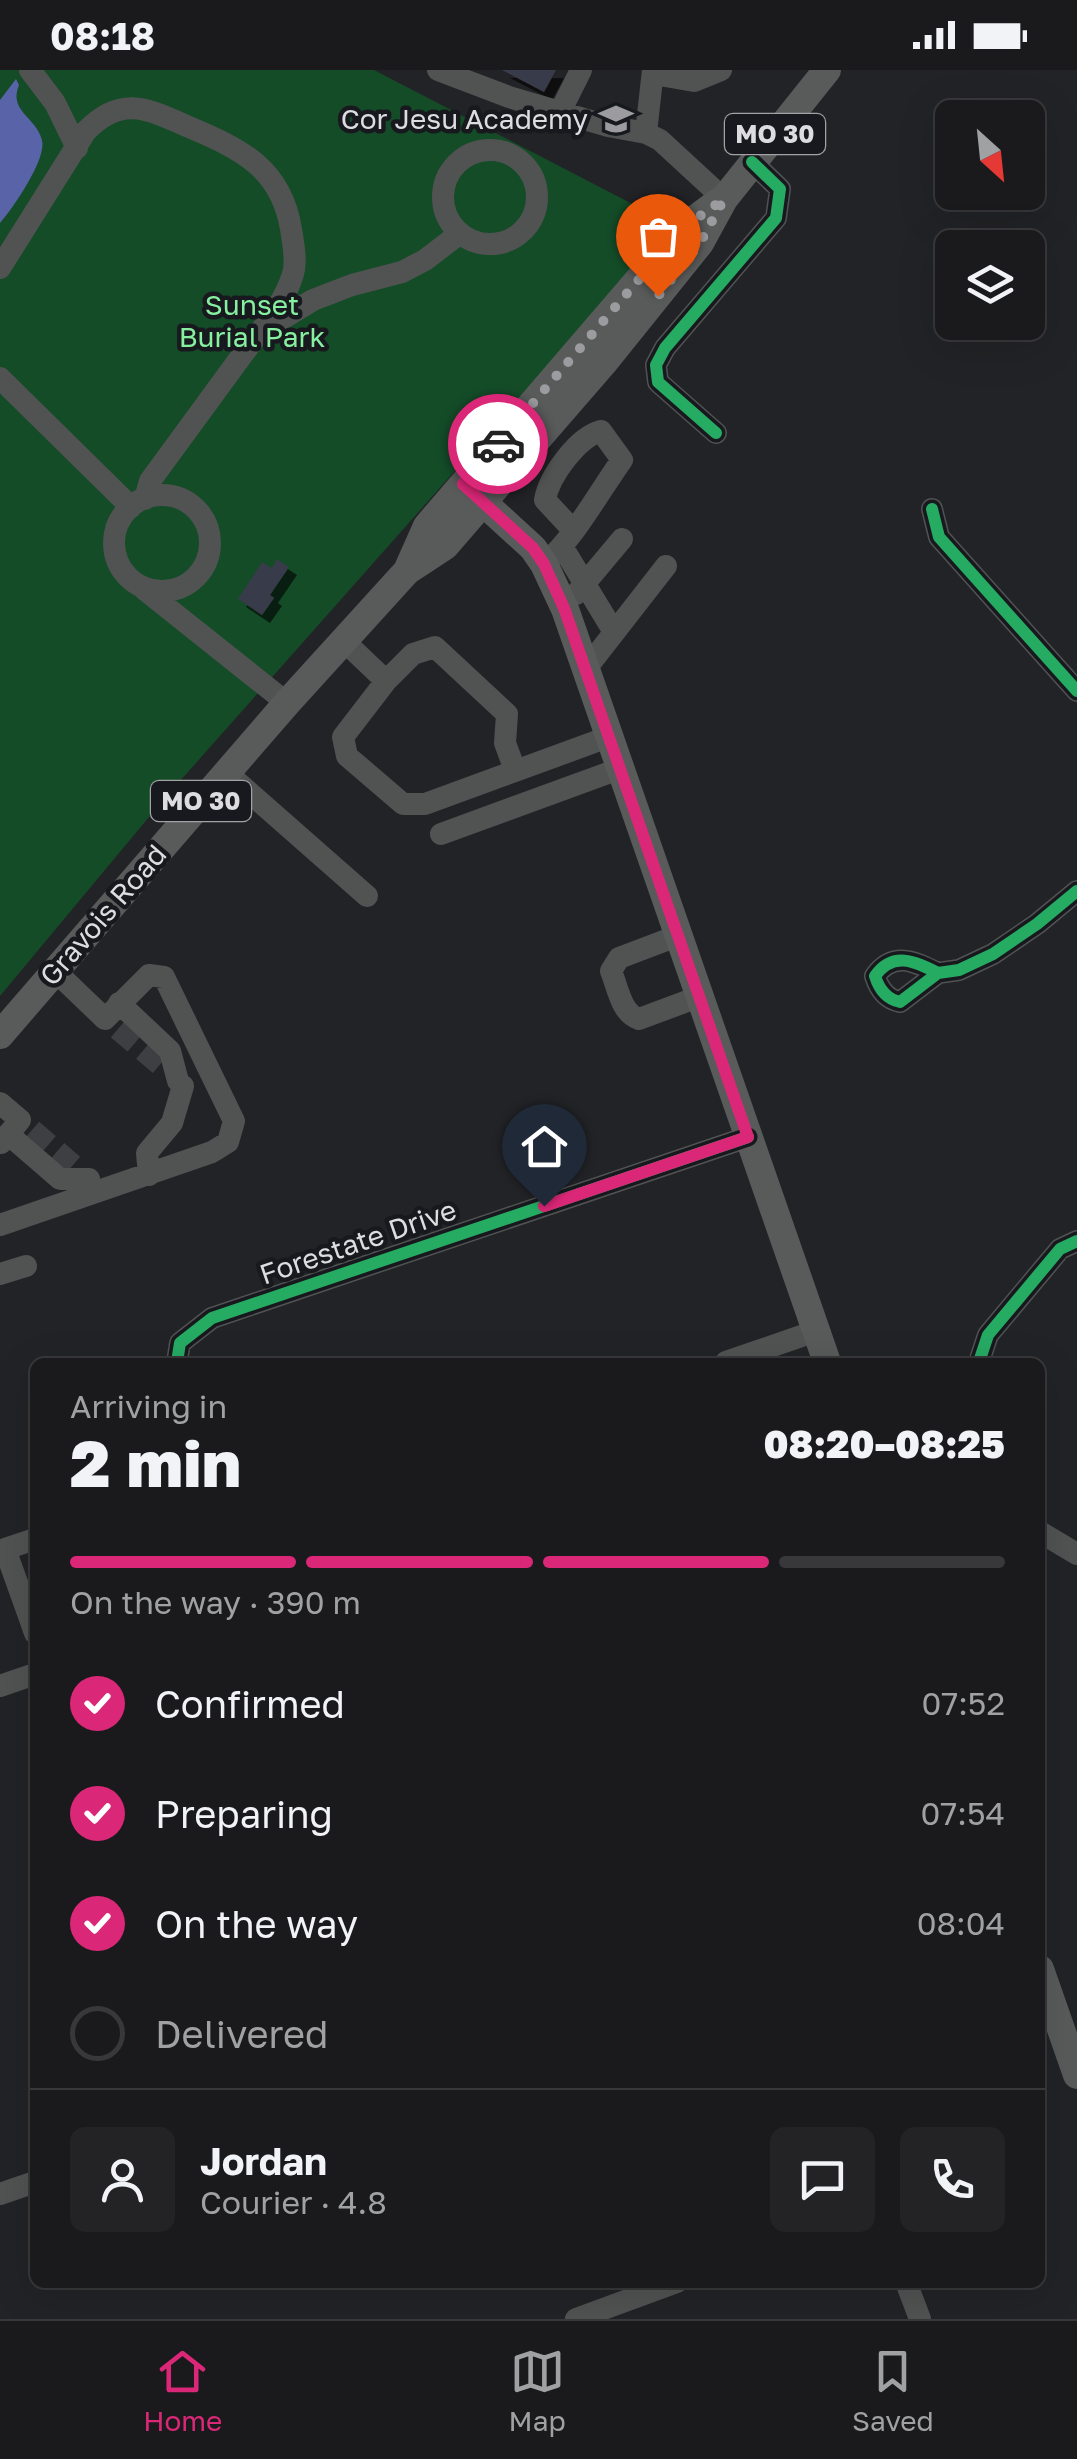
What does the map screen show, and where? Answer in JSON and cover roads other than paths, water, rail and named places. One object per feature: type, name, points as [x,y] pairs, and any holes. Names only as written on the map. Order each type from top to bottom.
[{"type":"main road","name":"Gravois Road","points":[[0,1035],[226,772],[406,572],[427,526],[514,468],[692,254],[724,199],[827,70]]},
{"type":"main road","name":"Gravois Road","points":[[474,493],[683,228],[724,199]]},
{"type":"main road","points":[[514,468],[516,507],[523,537]]},
{"type":"main road","points":[[474,493],[523,537],[560,547],[564,608],[825,1358]]},
{"type":"main road","points":[[1045,1984],[1077,2075]]},
{"type":"street","points":[[30,70],[55,103],[77,148]]},
{"type":"street","points":[[438,70],[560,112],[660,140],[724,199]]},
{"type":"street","points":[[560,112],[581,70]]},
{"type":"street","points":[[646,134],[653,72],[694,81],[721,70]]},
{"type":"street","points":[[0,268],[86,131],[117,110],[146,108],[239,149],[266,172],[288,210],[294,272],[278,306],[138,503],[121,519],[114,549],[118,564],[128,577],[287,703]]},
{"type":"street","points":[[484,150],[500,151],[526,166],[534,180],[536,210],[518,236],[488,245],[460,234],[450,222],[443,192],[456,164],[484,150]]},
{"type":"street","points":[[716,433],[658,382],[656,366],[665,348],[776,218],[780,189],[752,162]]},
{"type":"street","points":[[259,332],[313,300],[402,272],[460,234]]},
{"type":"street","points":[[0,378],[138,503]]},
{"type":"street","points":[[564,409],[588,434]]},
{"type":"street","points":[[560,547],[622,460],[602,430],[588,434],[547,486],[544,500],[560,547],[614,632]]},
{"type":"street","points":[[138,503],[160,495],[191,504],[209,530],[210,546],[198,575],[186,585],[171,591],[140,587]]},
{"type":"street","points":[[932,509],[939,537],[1077,691]]},
{"type":"street","points":[[564,608],[622,539]]},
{"type":"street","points":[[585,670],[666,566]]},
{"type":"street","points":[[344,640],[386,680]]},
{"type":"street","points":[[515,770],[505,743],[508,714],[436,647],[413,654],[386,680],[343,737],[347,756],[403,804],[425,804],[608,738]]},
{"type":"street","points":[[441,834],[619,769]]},
{"type":"street","points":[[226,772],[366,896]]},
{"type":"street","points":[[938,974],[959,970],[993,954],[1077,891]]},
{"type":"street","points":[[677,936],[618,958],[611,971],[626,1009],[635,1018],[698,996]]},
{"type":"street","points":[[55,971],[114,1017],[170,1050],[175,1078],[172,1123],[147,1153],[149,1174]]},
{"type":"street","points":[[0,1103],[15,1132],[60,1179],[149,1174],[212,1152],[228,1142],[234,1120],[164,977],[148,975],[114,1017]]},
{"type":"street","points":[[175,1078],[211,1074]]},
{"type":"street","name":"Forestate Drive","points":[[178,1358],[180,1343],[212,1318],[748,1137]]},
{"type":"street","points":[[0,1225],[88,1178]]},
{"type":"street","points":[[980,1358],[988,1335],[1060,1248],[1077,1241]]},
{"type":"street","points":[[0,1274],[26,1266]]},
{"type":"street","points":[[738,1358],[816,1331]]},
{"type":"street","points":[[1045,1535],[1077,1554]]},
{"type":"street","points":[[30,1540],[3,1550],[30,1620]]},
{"type":"street","points":[[0,1686],[30,1676]]},
{"type":"street","points":[[0,2194],[30,2184]]},
{"type":"street","points":[[576,2319],[661,2288]]},
{"type":"street","points":[[908,2288],[920,2319]]},
{"type":"water","points":[[16,79],[17,101],[39,132],[42,148],[28,183],[0,223],[0,100]]},
{"type":"tunnel","points":[[118,1029],[164,1068]]},
{"type":"tunnel","points":[[32,1130],[73,1165]]},
{"type":"place","name":"Cor Jesu Academy","points":[[616,119]]},
{"type":"park label","name":"Sunset Burial Park","points":[[252,321]]}]
